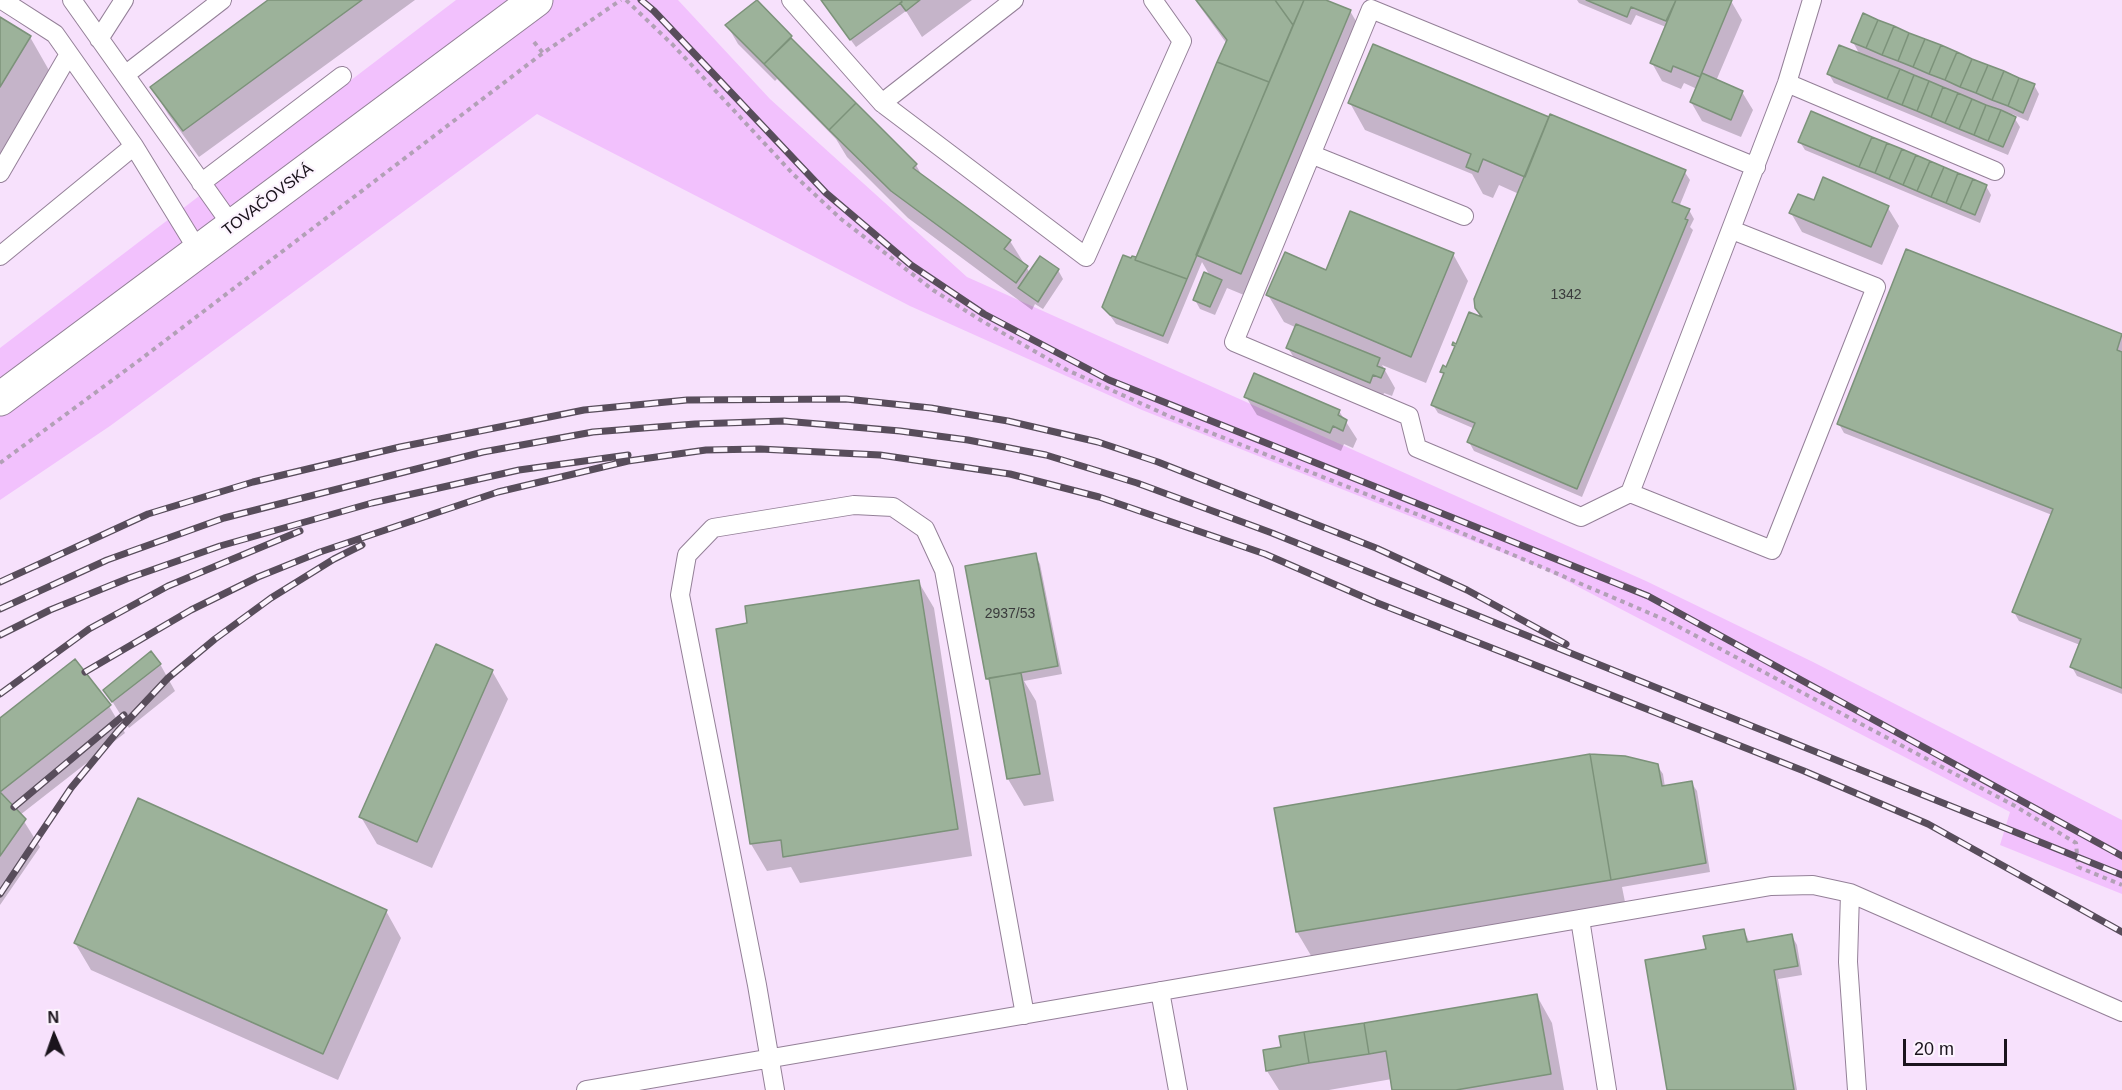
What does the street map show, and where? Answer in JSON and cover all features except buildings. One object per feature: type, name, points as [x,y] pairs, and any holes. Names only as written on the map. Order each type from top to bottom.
[{"type":"main road","name":"TOVAČOVSKÁ","points":[[0,399],[536,0]]},
{"type":"lane","points":[[2,0],[55,34],[134,146],[199,252]]},
{"type":"lane","points":[[72,0],[233,227]]},
{"type":"lane","points":[[99,39],[124,0]]},
{"type":"lane","points":[[125,75],[222,0]]},
{"type":"lane","points":[[791,0],[882,103],[1086,257],[1182,41],[1153,0]]},
{"type":"lane","points":[[882,103],[1014,0]]},
{"type":"lane","points":[[1756,167],[1371,9],[1313,155],[1234,342],[1409,416],[1417,448],[1581,517],[1630,493],[1732,230],[1756,167],[1788,83],[1812,0]]},
{"type":"lane","points":[[0,173],[69,54]]},
{"type":"lane","points":[[201,183],[342,76]]},
{"type":"lane","points":[[1788,83],[1995,171]]},
{"type":"lane","points":[[0,256],[134,146]]},
{"type":"lane","points":[[1313,155],[1464,216]]},
{"type":"lane","points":[[1630,493],[1772,550],[1876,287],[1732,230]]},
{"type":"lane","points":[[775,1090],[758,986],[680,595],[687,555],[713,528],[854,505],[893,507],[924,529],[944,570],[1025,1015]]},
{"type":"lane","points":[[586,1090],[1771,886],[1812,885],[1850,893],[2122,1012]]},
{"type":"lane","points":[[1850,893],[1848,962],[1857,1090]]},
{"type":"lane","points":[[1580,919],[1607,1090]]},
{"type":"lane","points":[[1160,991],[1178,1090]]},
{"type":"path","points":[[0,463],[141,359],[543,53],[621,0]]},
{"type":"path","points":[[626,0],[673,45],[793,174],[841,219],[933,290],[982,321],[1067,370],[1171,417],[1428,519],[1668,621],[2015,806],[2076,843],[2078,867],[2122,885]]},
{"type":"shaded area","points":[[456,0],[678,0],[770,99],[967,277],[1646,581],[1813,662],[2122,820],[2122,894],[2000,845],[2010,812],[1546,570],[1142,410],[910,306],[537,114],[110,426],[0,500],[0,348]]},
{"type":"railway","points":[[641,0],[826,193],[911,265],[984,314],[1109,380],[1648,596],[2122,856]]},
{"type":"railway","points":[[0,582],[148,514],[253,482],[400,447],[584,410],[687,400],[846,399],[931,408],[1008,421],[1098,442],[1158,462],[1376,548],[1467,590],[1566,644]]},
{"type":"railway","points":[[0,609],[107,560],[224,518],[483,452],[593,432],[695,424],[784,421],[900,431],[968,440],[1046,455],[1137,483],[1272,533],[2122,875]]},
{"type":"railway","points":[[85,672],[191,610],[258,577],[320,552],[498,492],[628,461],[706,450],[760,449],[880,455],[1010,474],[1099,497],[1265,554],[1375,602],[1804,771],[1928,824],[2122,932]]},
{"type":"railway","points":[[0,635],[50,610],[129,578],[220,546],[372,503],[519,470],[628,455]]},
{"type":"railway","points":[[0,694],[89,629],[168,586],[300,531]]},
{"type":"railway","points":[[0,894],[71,788],[118,731],[168,678],[215,639],[271,598],[334,559],[362,545]]},
{"type":"railway","points":[[14,807],[124,715]]}]
